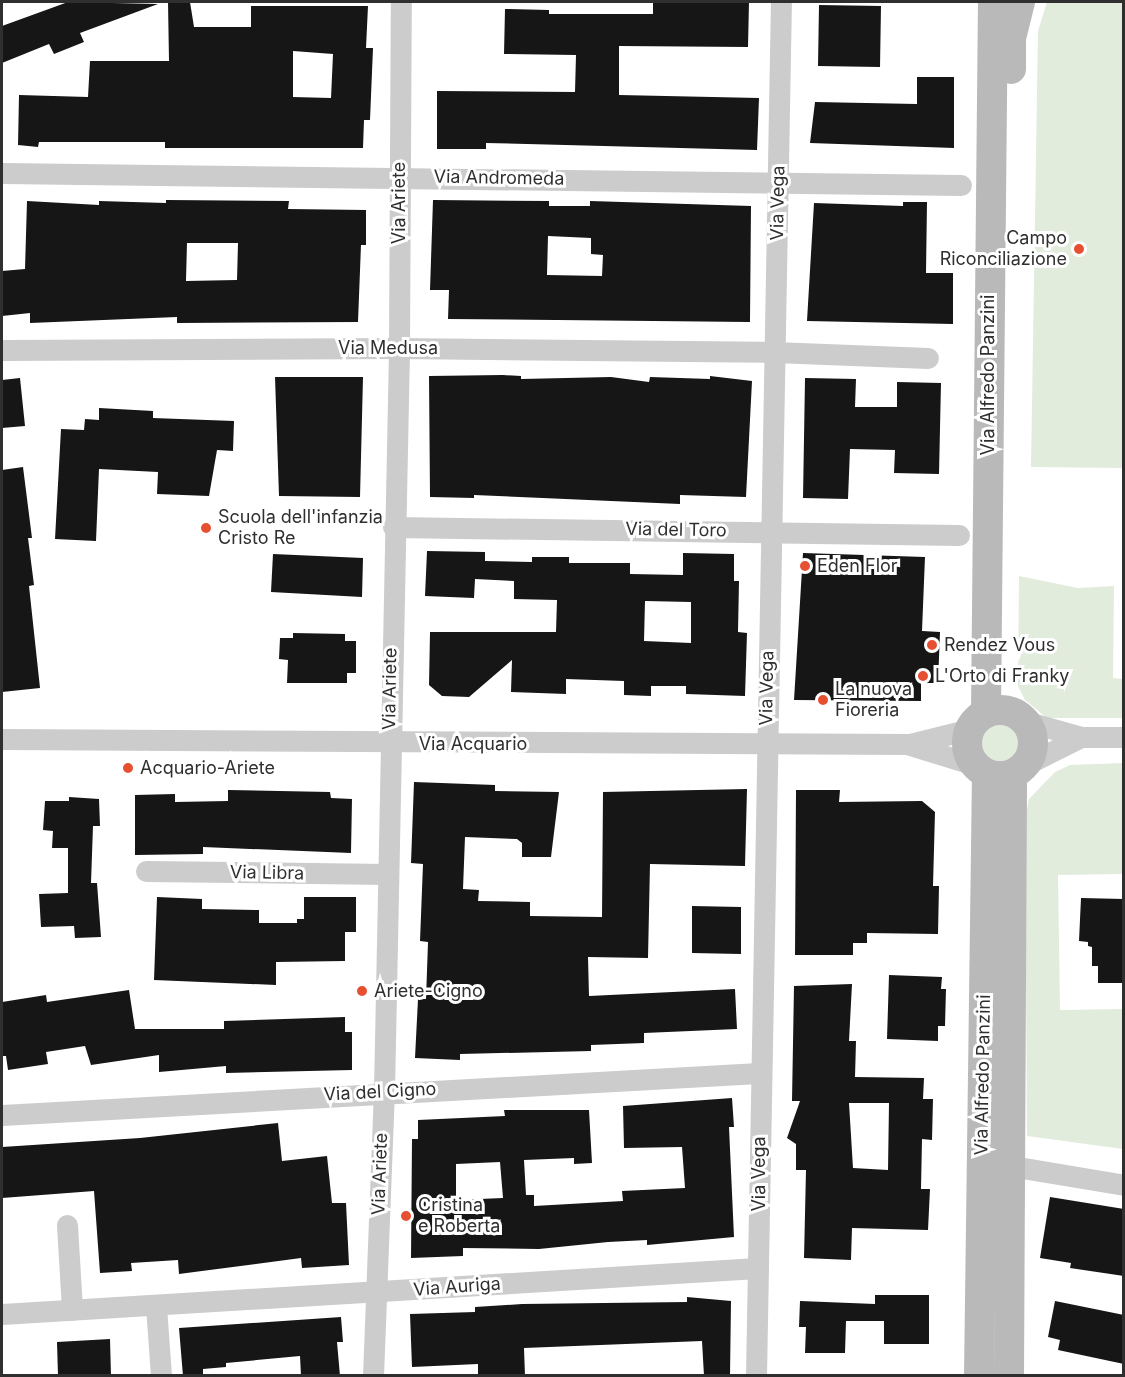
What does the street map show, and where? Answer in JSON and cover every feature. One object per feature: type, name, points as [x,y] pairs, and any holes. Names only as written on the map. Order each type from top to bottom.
[{"type":"main road","name":"Via Alfredo Panzini","points":[[993,2],[997,718]]},
{"type":"main road","name":"Via Alfredo Panzini","points":[[997,718],[1011,38],[1020,2]]},
{"type":"main road","name":"Via Alfredo Panzini","points":[[997,718],[967,742],[1000,770],[1011,1166],[1009,1376]]},
{"type":"main road","name":"Via Alfredo Panzini","points":[[997,718],[1033,745],[1000,770]]},
{"type":"main road","name":"Via Alfredo Panzini","points":[[979,1376],[1000,770]]},
{"type":"street","name":"Via Ariete","points":[[373,1376],[384,1091],[393,527],[399,348],[401,2]]},
{"type":"street","name":"Via Vega","points":[[756,1376],[759,1073],[781,2]]},
{"type":"street","name":"Via Andromeda","points":[[2,173],[778,180],[961,185]]},
{"type":"street","name":"Via Medusa","points":[[2,350],[399,348],[774,352],[927,358]]},
{"type":"street","name":"Via del Toro","points":[[393,527],[959,535]]},
{"type":"street","name":"Via Acquario","points":[[909,744],[997,718],[1081,737],[1124,737]]},
{"type":"street","name":"Via Acquario","points":[[2,739],[389,744],[909,744],[1000,770],[1081,737]]},
{"type":"street","name":"Via Libra","points":[[146,871],[388,874]]},
{"type":"street","name":"Via del Cigno","points":[[2,1115],[384,1091],[759,1073]]},
{"type":"street","points":[[1011,1166],[1124,1185]]},
{"type":"street","points":[[67,1225],[72,1310]]},
{"type":"street","name":"Via Auriga","points":[[2,1314],[758,1268]]},
{"type":"street","points":[[156,1306],[161,1376]]},
{"type":"green space","name":"Campo Riconciliazione","points":[[1047,2],[1123,2],[1123,468],[1031,467],[1038,31]]},
{"type":"green space","points":[[1019,576],[1078,588],[1114,586],[1113,678],[1123,679],[1123,718],[1047,718],[1025,700],[1018,686]]},
{"type":"green space","points":[[1000,723],[1013,729],[1019,742],[1013,755],[1000,761],[987,755],[981,742],[987,729]]},
{"type":"green space","points":[[1123,763],[1123,874],[1058,875],[1060,1010],[1123,1009],[1123,1149],[1027,1136],[1025,819],[1029,799],[1055,772],[1070,765]]},
{"type":"building","points":[[68,2],[158,4],[80,33],[84,42],[54,54],[49,44],[2,63],[2,26]]},
{"type":"building","points":[[168,2],[190,2],[194,27],[251,27],[251,6],[368,6],[366,48],[373,48],[370,120],[364,120],[363,148],[165,148],[165,142],[39,142],[38,147],[18,145],[19,95],[88,97],[90,61],[169,61]],"holes":[[[293,51],[333,54],[331,98],[293,97]]]},
{"type":"building","points":[[653,2],[749,2],[748,47],[619,46],[619,95],[759,98],[757,150],[486,143],[486,149],[437,149],[437,91],[575,92],[576,55],[504,54],[505,9],[549,10],[549,14],[653,14]]},
{"type":"building","points":[[819,5],[881,6],[880,67],[818,66]]},
{"type":"building","points":[[917,77],[954,77],[954,148],[810,143],[815,102],[917,104]]},
{"type":"building","points":[[166,200],[289,201],[288,209],[366,210],[366,245],[361,245],[358,322],[177,323],[177,317],[30,323],[30,313],[2,316],[2,271],[25,269],[27,201],[99,205],[99,201],[166,203]],"holes":[[[187,243],[238,243],[237,280],[186,281]]]},
{"type":"building","points":[[433,200],[549,201],[549,206],[590,206],[590,201],[751,206],[750,322],[448,319],[449,290],[430,290]],"holes":[[[548,236],[591,238],[591,254],[603,255],[602,276],[547,275]]]},
{"type":"building","points":[[903,202],[927,202],[926,273],[953,273],[953,324],[807,321],[814,203],[903,206]]},
{"type":"building","points":[[429,376],[521,376],[521,379],[611,377],[649,382],[650,377],[710,379],[710,376],[752,381],[746,497],[680,495],[680,504],[474,495],[474,498],[430,497]]},
{"type":"building","points":[[275,377],[363,377],[360,497],[279,496]]},
{"type":"building","points":[[20,378],[25,426],[2,428],[2,380]]},
{"type":"building","points":[[805,378],[856,379],[855,407],[897,407],[897,382],[941,383],[939,474],[894,473],[895,450],[850,449],[848,499],[803,498]]},
{"type":"building","points":[[99,408],[153,411],[153,418],[234,421],[233,451],[217,450],[209,496],[157,494],[158,472],[99,469],[96,541],[55,539],[61,429],[84,430],[85,419],[99,420]]},
{"type":"building","points":[[23,467],[32,538],[28,538],[34,585],[29,586],[40,688],[2,692],[2,470]]},
{"type":"building","points":[[427,551],[485,552],[485,561],[532,562],[532,557],[569,557],[569,563],[630,563],[630,574],[683,575],[683,553],[734,554],[734,581],[739,581],[738,632],[747,633],[745,696],[686,694],[686,686],[651,686],[651,696],[624,695],[624,681],[566,679],[566,694],[511,692],[512,660],[469,697],[442,696],[429,685],[430,632],[556,632],[557,600],[514,599],[514,581],[475,579],[474,598],[425,596]],"holes":[[[645,601],[691,602],[691,643],[644,641]]]},
{"type":"building","points":[[803,553],[925,557],[922,631],[940,632],[938,683],[921,683],[921,701],[794,700]]},
{"type":"building","points":[[273,554],[363,558],[362,597],[271,592]]},
{"type":"building","points":[[293,633],[345,634],[345,641],[356,641],[356,673],[347,673],[347,683],[287,683],[288,660],[279,659],[280,638],[293,638]]},
{"type":"building","points":[[414,782],[495,785],[495,791],[559,792],[551,857],[522,857],[522,843],[517,839],[465,837],[463,889],[479,890],[478,901],[530,902],[530,916],[602,917],[603,792],[747,789],[745,866],[650,864],[648,958],[588,957],[589,996],[735,989],[737,1029],[644,1033],[644,1043],[591,1045],[591,1051],[460,1054],[460,1060],[415,1058],[418,999],[426,999],[428,942],[420,941],[423,864],[411,863]]},
{"type":"building","points":[[228,790],[330,792],[331,798],[352,799],[351,853],[203,847],[203,854],[135,855],[135,795],[175,794],[175,802],[228,801]]},
{"type":"building","points":[[796,790],[840,790],[839,802],[922,801],[935,812],[933,886],[939,886],[938,934],[867,933],[867,943],[853,943],[853,955],[795,955]]},
{"type":"building","points":[[69,797],[99,799],[100,826],[93,826],[91,883],[97,883],[101,937],[75,938],[74,926],[41,927],[39,894],[68,893],[68,848],[52,848],[53,831],[43,830],[45,801],[69,801]]},
{"type":"building","points":[[157,897],[202,899],[202,909],[259,910],[259,923],[297,923],[297,919],[304,919],[304,897],[356,897],[356,932],[345,932],[345,961],[276,962],[276,985],[154,980]]},
{"type":"building","points":[[1081,898],[1124,899],[1122,983],[1098,983],[1098,966],[1092,966],[1092,947],[1088,946],[1088,942],[1079,941]]},
{"type":"building","points":[[692,906],[741,907],[741,954],[692,953]]},
{"type":"building","points":[[889,975],[942,977],[941,989],[946,989],[945,1026],[938,1026],[938,1041],[887,1039]]},
{"type":"building","points":[[852,984],[849,1041],[856,1041],[855,1077],[924,1078],[923,1099],[933,1099],[932,1140],[922,1139],[921,1189],[930,1189],[928,1230],[852,1228],[851,1260],[804,1258],[806,1170],[796,1170],[796,1144],[787,1138],[800,1101],[792,1101],[794,986]],"holes":[[[849,1103],[889,1103],[888,1170],[853,1168]]]},
{"type":"building","points":[[129,990],[135,1029],[224,1029],[224,1021],[345,1017],[345,1032],[352,1032],[352,1070],[226,1073],[226,1066],[159,1072],[159,1055],[91,1065],[85,1046],[46,1052],[48,1064],[8,1070],[6,1056],[2,1056],[2,1002],[46,995],[47,1002]]},
{"type":"building","points":[[732,1098],[734,1127],[729,1127],[734,1237],[647,1245],[647,1240],[539,1249],[463,1248],[463,1256],[411,1258],[412,1139],[418,1139],[418,1120],[505,1116],[504,1110],[589,1110],[592,1163],[574,1164],[574,1158],[524,1160],[526,1195],[534,1195],[534,1206],[623,1201],[622,1191],[685,1188],[682,1147],[624,1148],[623,1106]],"holes":[[[500,1162],[503,1198],[456,1200],[456,1164]]]},
{"type":"building","points":[[278,1123],[282,1161],[327,1156],[332,1203],[346,1203],[349,1265],[302,1268],[301,1258],[179,1274],[178,1260],[131,1263],[132,1271],[100,1273],[94,1191],[2,1198],[2,1147],[140,1138]]},
{"type":"building","points":[[1050,1197],[1124,1209],[1124,1276],[1070,1268],[1071,1263],[1040,1258]]},
{"type":"building","points":[[875,1295],[929,1295],[929,1344],[884,1344],[884,1321],[846,1321],[845,1353],[805,1353],[806,1327],[799,1327],[800,1301],[875,1304]]},
{"type":"building","points":[[687,1297],[731,1301],[730,1376],[704,1376],[702,1341],[524,1348],[525,1376],[478,1376],[478,1364],[412,1367],[410,1314],[475,1312],[475,1307],[522,1304],[687,1302]]},
{"type":"building","points":[[1055,1301],[1124,1315],[1124,1364],[1058,1350],[1060,1340],[1048,1337]]},
{"type":"building","points":[[341,1317],[343,1342],[337,1342],[340,1376],[301,1376],[300,1356],[226,1363],[226,1367],[203,1369],[203,1376],[183,1376],[179,1328]]},
{"type":"building","points":[[110,1339],[111,1376],[58,1376],[57,1342]]},
{"type":"place","name":"Campo Riconciliazione","points":[[1079,249]]},
{"type":"place","name":"Scuola dell'infanzia Cristo Re","points":[[206,528]]},
{"type":"place","name":"Eden Flor","points":[[805,566]]},
{"type":"place","name":"Rendez Vous","points":[[932,645]]},
{"type":"place","name":"L'Orto di Franky","points":[[923,676]]},
{"type":"place","name":"La nuova Fioreria","points":[[823,700]]},
{"type":"place","name":"Acquario-Ariete","points":[[128,768]]},
{"type":"place","name":"Ariete-Cigno","points":[[362,991]]},
{"type":"place","name":"Cristina e Roberta","points":[[406,1216]]}]
